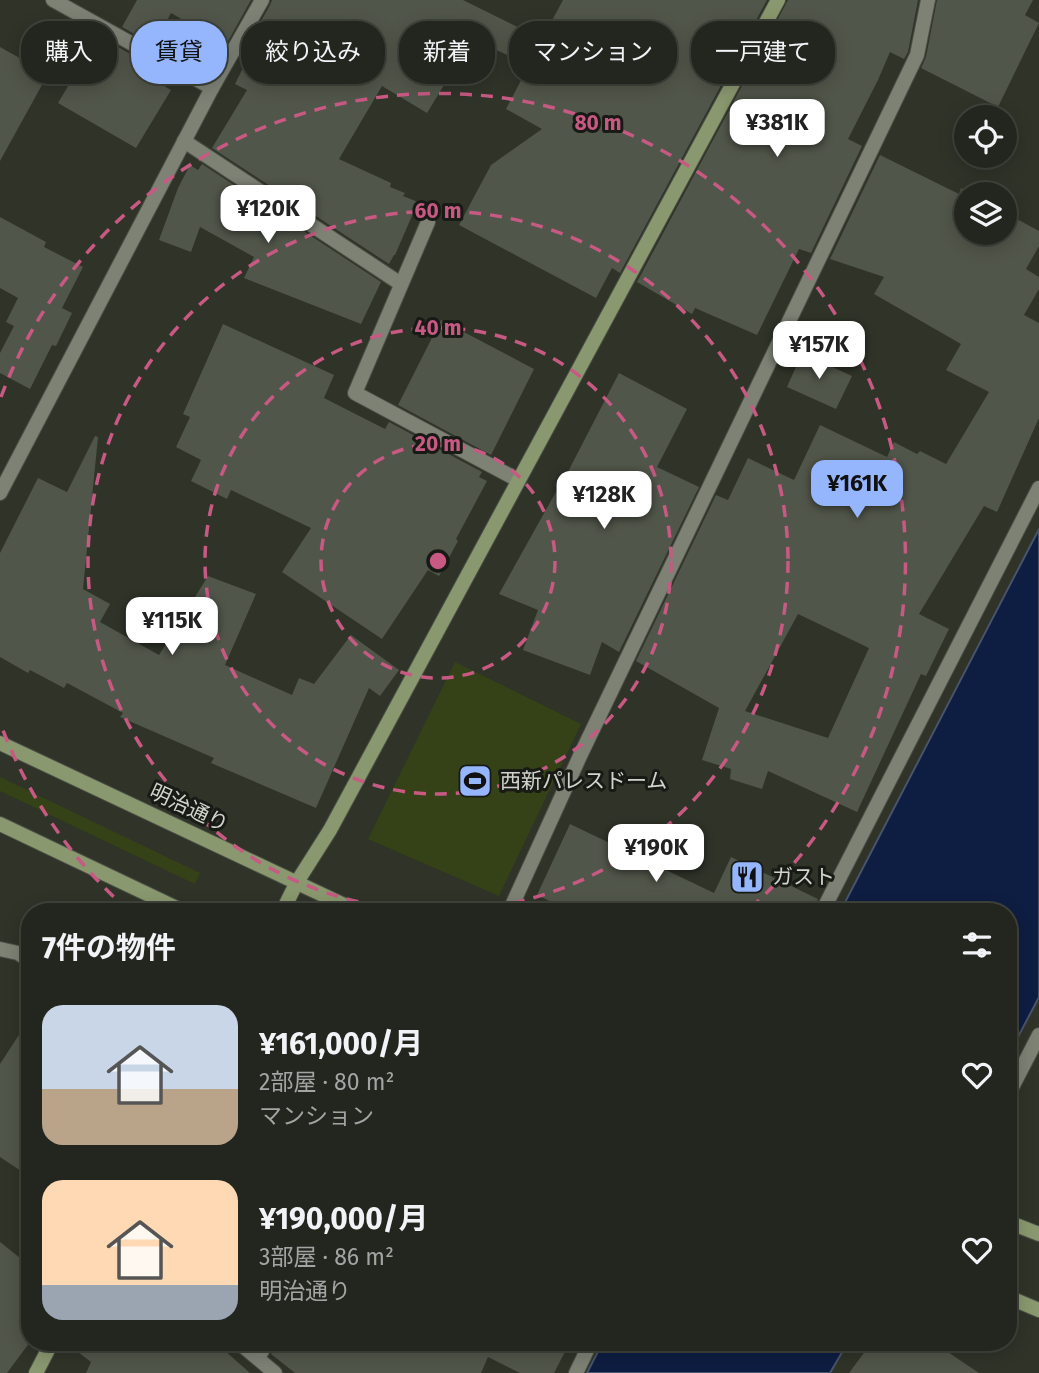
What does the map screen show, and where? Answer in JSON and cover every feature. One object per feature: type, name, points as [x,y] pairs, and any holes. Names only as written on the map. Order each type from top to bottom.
[{"type":"street","points":[[53,0],[212,88]]},
{"type":"street","points":[[0,492],[212,88],[262,0]]},
{"type":"street","points":[[286,903],[336,818],[778,0]]},
{"type":"street","points":[[513,903],[580,755],[917,55],[929,0]]},
{"type":"street","points":[[184,141],[401,284]]},
{"type":"street","points":[[428,222],[355,393],[518,480]]},
{"type":"street","points":[[827,903],[1039,488]]},
{"type":"street","name":"明治通り","points":[[0,743],[340,903]]},
{"type":"street","points":[[0,824],[166,903]]},
{"type":"street","points":[[0,949],[21,955]]},
{"type":"street","points":[[1017,1078],[1039,1035]]},
{"type":"street","points":[[1017,1225],[1039,1234]]},
{"type":"street","points":[[1017,1301],[1039,1310]]},
{"type":"street","points":[[36,1373],[47,1351]]},
{"type":"street","points":[[249,1351],[275,1373]]},
{"type":"street","points":[[258,1358],[262,1351]]},
{"type":"street","points":[[576,1373],[587,1351]]},
{"type":"green space","name":"西新パレスドーム","points":[[455,662],[581,724],[499,896],[368,839]]},
{"type":"green space","points":[[0,777],[200,873],[195,884],[0,791]]},
{"type":"water","points":[[1039,529],[1039,997],[1017,1039],[1017,903],[845,903]]},
{"type":"water","points":[[598,1351],[843,1351],[830,1373],[587,1373]]},
{"type":"building","points":[[137,0],[251,0],[227,43],[227,21],[185,21],[171,13],[167,21],[131,21],[131,32],[122,27]]},
{"type":"building","points":[[272,0],[463,0],[509,23],[509,56],[495,49],[495,21],[399,21],[399,84],[445,84],[427,113],[382,86],[339,159],[391,183],[390,187],[418,202],[389,264],[212,148],[247,90],[235,84],[241,72],[241,84],[385,84],[385,21],[261,21]]},
{"type":"building","points":[[563,0],[767,0],[756,21],[691,21],[691,84],[722,84],[620,273],[612,268],[596,298],[459,225],[491,165],[542,129],[506,109],[519,84],[677,84],[677,21],[552,21]]},
{"type":"building","points":[[788,0],[918,0],[908,52],[904,59],[890,52],[848,139],[862,146],[811,253],[799,249],[757,335],[695,308],[692,314],[637,282],[743,84],[835,84],[835,21],[777,21]]},
{"type":"building","points":[[937,0],[1033,0],[1025,15],[1039,23],[999,105],[994,105],[921,68],[926,57]]},
{"type":"building","points":[[117,46],[131,54],[131,84],[161,84],[171,90],[136,148],[58,103],[69,84],[117,84]]},
{"type":"building","points":[[0,47],[21,59],[21,84],[42,84],[0,161]]},
{"type":"building","points":[[880,155],[954,192],[954,245],[1017,245],[1017,219],[1039,231],[1039,246],[1026,269],[1039,277],[1039,289],[1024,315],[1039,323],[1039,418],[997,512],[984,506],[919,614],[949,629],[926,676],[921,674],[857,812],[768,771],[762,789],[730,779],[731,769],[702,760],[719,708],[636,661],[716,495],[728,500],[748,458],[794,480],[820,425],[887,457],[894,442],[946,464],[989,392],[946,370],[961,344],[874,294],[884,277],[830,259]],"holes":[[[798,614],[869,648],[828,738],[745,711]]]},
{"type":"building","points":[[202,164],[381,282],[361,324],[244,278],[254,257],[200,227],[191,252],[159,240],[178,188],[190,165],[198,170]]},
{"type":"building","points":[[0,217],[46,242],[44,247],[83,267],[62,308],[72,313],[30,389],[0,373],[0,353],[14,326],[6,322],[18,298],[0,288]]},
{"type":"building","points":[[441,320],[534,369],[491,455],[398,405]]},
{"type":"building","points":[[223,324],[334,375],[324,398],[385,429],[389,422],[482,472],[479,477],[487,481],[439,576],[428,570],[382,639],[282,572],[311,528],[231,490],[227,499],[191,481],[201,460],[176,447],[190,417],[183,414]]},
{"type":"building","points":[[802,353],[852,376],[836,409],[787,387]]},
{"type":"building","points":[[619,373],[687,409],[657,467],[699,487],[619,652],[602,642],[590,675],[523,650],[538,610],[499,594],[558,491]]},
{"type":"building","points":[[95,436],[98,437],[83,589],[110,604],[100,622],[159,655],[208,576],[256,594],[225,665],[292,695],[299,678],[314,684],[351,635],[399,670],[380,696],[369,688],[316,808],[211,763],[214,758],[120,717],[123,713],[67,683],[64,688],[30,670],[28,673],[0,657],[0,553],[38,478],[67,492]]},
{"type":"building","points":[[570,824],[714,893],[731,857],[818,899],[816,903],[553,903],[537,895]]},
{"type":"building","points":[[21,1032],[21,1171],[0,1157],[0,1064]]},
{"type":"building","points":[[0,1242],[21,1259],[21,1351],[23,1351],[7,1373],[0,1373]]},
{"type":"building","points":[[77,1351],[225,1351],[250,1373],[86,1373],[91,1362]]},
{"type":"building","points":[[272,1351],[565,1351],[554,1373],[520,1373],[488,1357],[481,1373],[295,1373],[271,1354]]},
{"type":"building","points":[[865,1351],[946,1351],[979,1373],[849,1373]]},
{"type":"place","name":"西新パレスドーム","points":[[475,781]]},
{"type":"place","name":"ガスト","points":[[747,877]]}]
